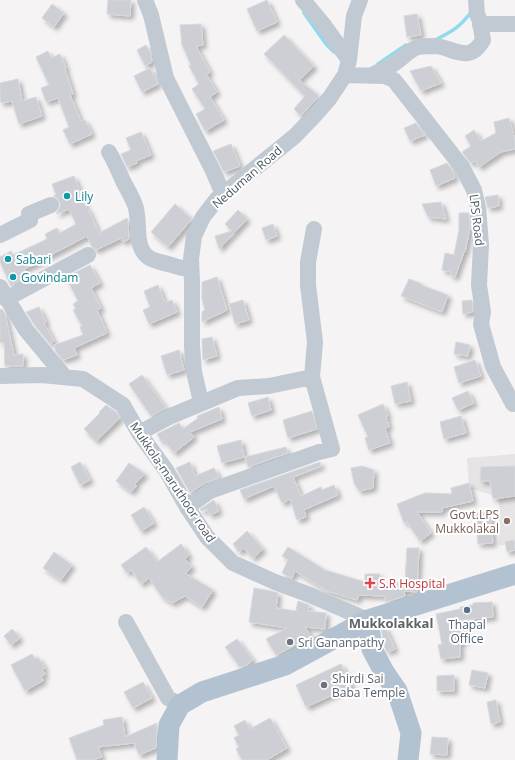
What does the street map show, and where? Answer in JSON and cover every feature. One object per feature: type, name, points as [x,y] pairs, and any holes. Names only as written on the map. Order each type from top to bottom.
[{"type":"main road","points":[[167,760],[169,725],[180,705],[202,692],[285,665],[368,620],[515,574]]},
{"type":"main road","points":[[368,620],[372,649],[384,672],[397,691],[411,733],[408,760]]},
{"type":"street","points":[[145,0],[151,15],[166,78],[223,194]]},
{"type":"street","points":[[303,0],[323,24],[343,74]]},
{"type":"street","points":[[343,74],[354,16],[360,0]]},
{"type":"street","points":[[370,76],[395,63],[410,51],[418,47],[436,46],[463,54],[470,53],[480,46],[483,40],[477,14],[476,0]]},
{"type":"street","points":[[480,25],[515,24]]},
{"type":"street","name":"Neduman Road","points":[[202,402],[194,366],[191,259],[194,236],[203,217],[217,199],[295,136],[316,114],[343,74]]},
{"type":"street","name":"LPS Road","points":[[343,74],[385,76],[394,80],[458,162],[472,186],[478,207],[481,245],[479,285],[484,312],[482,324],[493,366],[514,405]]},
{"type":"street","points":[[109,152],[135,205],[138,216],[139,239],[144,253],[148,258],[156,261],[185,269],[191,268]]},
{"type":"street","points":[[0,236],[30,220],[29,214],[51,205]]},
{"type":"street","points":[[186,507],[210,491],[332,449],[312,377],[315,342],[308,286],[308,262],[314,229]]},
{"type":"street","points":[[66,377],[26,330],[3,293],[88,255]]},
{"type":"street","name":"Mukkola-maruthoor road","points":[[0,376],[42,375],[84,379],[123,405],[139,433],[166,470],[186,507],[207,537],[233,563],[368,620]]},
{"type":"street","points":[[139,433],[159,421],[238,388],[269,386],[312,377]]},
{"type":"street","points":[[126,622],[168,698],[180,705]]},
{"type":"shaded area","name":"Govt.LPS Mukkolakal","points":[[515,454],[515,545],[499,545],[499,497],[469,488],[467,458]]},
{"type":"building","points":[[108,0],[131,0],[130,16],[107,14]]},
{"type":"building","points":[[267,0],[277,22],[257,31],[247,9]]},
{"type":"building","points":[[52,4],[64,13],[54,27],[42,18]]},
{"type":"building","points":[[417,14],[421,35],[407,37],[404,16]]},
{"type":"building","points":[[201,24],[203,45],[196,46],[210,72],[206,74],[217,92],[210,97],[224,120],[205,131],[196,114],[205,109],[192,89],[199,84],[189,66],[191,65],[182,45],[180,25]]},
{"type":"building","points":[[284,35],[314,66],[299,80],[319,96],[301,116],[294,109],[305,96],[264,54]]},
{"type":"building","points":[[146,45],[151,54],[152,62],[145,66],[137,50]]},
{"type":"building","points":[[48,51],[51,58],[60,54],[66,68],[65,69],[73,94],[70,95],[81,121],[85,120],[92,134],[70,144],[63,130],[69,127],[58,98],[46,102],[41,88],[49,85],[36,57]]},
{"type":"building","points":[[431,66],[441,83],[421,91],[410,71]]},
{"type":"building","points":[[150,68],[158,84],[142,92],[134,76]]},
{"type":"building","points":[[18,79],[22,101],[36,97],[42,116],[19,124],[12,101],[1,103],[0,98],[0,83]]},
{"type":"building","points":[[509,118],[515,140],[515,149],[501,152],[479,167],[475,161],[471,163],[462,152],[471,146],[465,136],[474,130],[481,141],[496,133],[494,122]]},
{"type":"building","points":[[416,123],[425,135],[410,141],[404,128]]},
{"type":"building","points":[[141,132],[151,155],[136,161],[137,163],[127,167],[121,154],[131,150],[126,138]]},
{"type":"building","points":[[231,144],[240,166],[224,172],[213,151]]},
{"type":"building","points":[[447,163],[455,178],[436,186],[430,170]]},
{"type":"building","points":[[74,176],[87,210],[88,209],[99,233],[127,218],[129,239],[123,242],[121,238],[96,250],[92,247],[87,236],[45,258],[46,259],[24,269],[27,277],[11,286],[0,262],[0,257],[11,251],[13,255],[47,239],[45,234],[57,228],[60,233],[76,224],[69,209],[56,214],[60,207],[60,202],[53,196],[56,195],[52,184]]},
{"type":"building","points":[[498,195],[499,206],[488,208],[485,197]]},
{"type":"building","points":[[441,202],[446,219],[428,217],[422,204]]},
{"type":"building","points":[[175,204],[192,219],[168,247],[151,232]]},
{"type":"building","points":[[238,210],[247,219],[219,249],[215,236],[232,231],[225,224]]},
{"type":"building","points":[[459,213],[469,213],[470,228],[465,252],[455,277],[450,275],[451,272],[442,270],[445,253],[454,255],[459,230]]},
{"type":"building","points":[[273,224],[277,236],[266,240],[262,228]]},
{"type":"building","points":[[90,265],[100,283],[91,288],[101,308],[97,310],[107,333],[74,348],[77,355],[63,360],[56,352],[54,345],[83,335],[80,327],[82,326],[73,310],[76,309],[73,304],[78,301],[66,277]]},
{"type":"building","points":[[217,277],[227,310],[202,322],[202,312],[205,310],[202,299],[202,282]]},
{"type":"building","points":[[409,279],[448,295],[442,312],[401,296]]},
{"type":"building","points":[[158,285],[165,303],[172,300],[177,312],[149,324],[143,310],[150,307],[144,291]]},
{"type":"building","points":[[243,300],[249,320],[235,324],[229,304]]},
{"type":"building","points":[[472,300],[473,312],[463,314],[462,301]]},
{"type":"building","points":[[39,307],[46,322],[44,323],[54,341],[50,344],[26,312]]},
{"type":"building","points":[[2,309],[5,314],[14,355],[23,354],[23,366],[5,366],[4,342],[0,343],[0,310]]},
{"type":"building","points":[[212,337],[217,356],[203,360],[202,339]]},
{"type":"building","points":[[456,342],[470,345],[468,356],[454,354]]},
{"type":"building","points":[[179,350],[184,370],[167,375],[161,356]]},
{"type":"building","points":[[475,360],[481,376],[459,383],[454,367]]},
{"type":"building","points":[[142,375],[166,408],[151,416],[129,384]]},
{"type":"building","points":[[407,382],[411,401],[395,404],[391,386]]},
{"type":"building","points":[[468,391],[474,403],[458,410],[452,398]]},
{"type":"building","points":[[268,397],[271,410],[252,416],[248,403]]},
{"type":"building","points":[[383,404],[388,416],[386,416],[389,427],[385,428],[390,443],[369,450],[365,438],[368,437],[358,415]]},
{"type":"building","points":[[106,405],[116,412],[120,418],[96,441],[84,429]]},
{"type":"building","points":[[219,407],[222,419],[190,432],[194,437],[174,453],[164,440],[161,441],[157,434],[179,423],[183,429],[198,418],[197,416]]},
{"type":"building","points":[[312,411],[317,429],[288,438],[283,420]]},
{"type":"building","points":[[461,416],[466,433],[444,439],[440,422]]},
{"type":"building","points":[[241,440],[244,457],[222,463],[217,446]]},
{"type":"building","points":[[286,447],[288,453],[248,467],[245,457]]},
{"type":"building","points":[[80,462],[90,480],[80,485],[71,467]]},
{"type":"building","points":[[190,462],[195,476],[214,468],[219,478],[205,483],[190,493],[176,468]]},
{"type":"building","points":[[320,462],[321,466],[293,477],[301,496],[321,487],[322,490],[334,485],[338,495],[304,510],[306,517],[297,520],[290,499],[282,503],[274,486],[244,499],[240,490]]},
{"type":"building","points":[[129,463],[145,474],[135,484],[136,486],[131,492],[116,481]]},
{"type":"building","points":[[362,466],[374,470],[373,488],[359,491],[354,483],[351,468]]},
{"type":"building","points":[[515,466],[515,496],[493,499],[490,481],[480,481],[481,467]]},
{"type":"building","points":[[469,483],[473,501],[442,508],[442,512],[417,512],[431,533],[420,541],[407,522],[404,523],[397,504],[425,493],[452,494],[451,488]]},
{"type":"building","points":[[214,500],[219,511],[210,515],[207,509],[201,511],[200,509]]},
{"type":"building","points":[[144,507],[154,523],[141,531],[131,515]]},
{"type":"building","points":[[490,512],[493,543],[478,544],[476,513]]},
{"type":"building","points":[[247,531],[263,549],[253,558],[244,548],[239,552],[233,544]]},
{"type":"building","points":[[514,540],[515,550],[507,552],[505,542]]},
{"type":"building","points":[[181,544],[189,555],[185,559],[192,567],[185,573],[213,590],[202,607],[185,596],[172,603],[162,597],[149,578],[141,584],[131,570],[127,573],[121,565],[146,547],[157,562]]},
{"type":"building","points":[[288,547],[325,570],[365,582],[365,574],[380,574],[379,586],[405,581],[407,548],[419,548],[417,592],[404,591],[405,596],[386,602],[385,596],[359,595],[357,600],[327,591],[295,571],[292,578],[282,573],[288,560],[282,556]]},
{"type":"building","points":[[54,552],[72,565],[61,580],[43,568]]},
{"type":"building","points":[[254,588],[278,593],[276,608],[296,611],[298,601],[309,605],[308,611],[326,613],[325,629],[305,627],[311,637],[276,655],[266,639],[287,628],[249,622]]},
{"type":"building","points":[[492,602],[493,617],[460,620],[465,641],[460,643],[460,657],[441,659],[438,645],[442,644],[436,614],[460,609],[460,607],[473,605],[473,603]]},
{"type":"building","points":[[385,627],[395,649],[387,652],[384,645],[381,628]]},
{"type":"building","points":[[12,629],[20,638],[11,645],[4,636]]},
{"type":"building","points":[[237,639],[253,660],[247,665],[240,667],[225,647]]},
{"type":"building","points":[[32,654],[35,659],[38,657],[45,668],[42,669],[45,674],[41,677],[44,680],[25,691],[11,665]]},
{"type":"building","name":"Shirdi Sai Baba Temple","points":[[341,664],[352,686],[306,707],[296,685]]},
{"type":"building","points":[[472,670],[488,673],[485,688],[469,685]]},
{"type":"building","points":[[454,675],[454,691],[437,691],[437,676]]},
{"type":"building","points":[[143,682],[152,698],[133,708],[124,692]]},
{"type":"building","points":[[496,700],[500,722],[491,724],[487,702]]},
{"type":"building","points":[[122,717],[125,737],[157,723],[156,748],[139,755],[134,743],[98,747],[102,757],[93,760],[77,760],[69,738],[104,725],[103,720]]},
{"type":"building","points":[[270,718],[287,748],[267,760],[242,760],[236,749],[239,747],[234,738],[239,735],[234,726],[245,720],[250,729]]},
{"type":"building","points":[[432,737],[448,738],[447,755],[430,754]]},
{"type":"waterway","points":[[435,40],[456,28],[472,11]]},
{"type":"waterway","points":[[304,13],[326,44],[334,52]]},
{"type":"waterway","points":[[378,64],[406,45]]},
{"type":"place","name":"Lily","points":[[67,196]]},
{"type":"place","name":"Sabari","points":[[8,259]]},
{"type":"place","name":"Govindam","points":[[13,277]]},
{"type":"place","name":"Govt.LPS Mukkolakal","points":[[507,521]]},
{"type":"place","name":"S.R Hospital","points":[[370,583]]},
{"type":"place","name":"Thapal Office","points":[[467,610]]},
{"type":"place","name":"Sri Gananpathy","points":[[290,642]]},
{"type":"place","name":"Shirdi Sai Baba Temple","points":[[324,685]]},
{"type":"district","name":"Mukkolakkal","points":[[391,623]]}]
